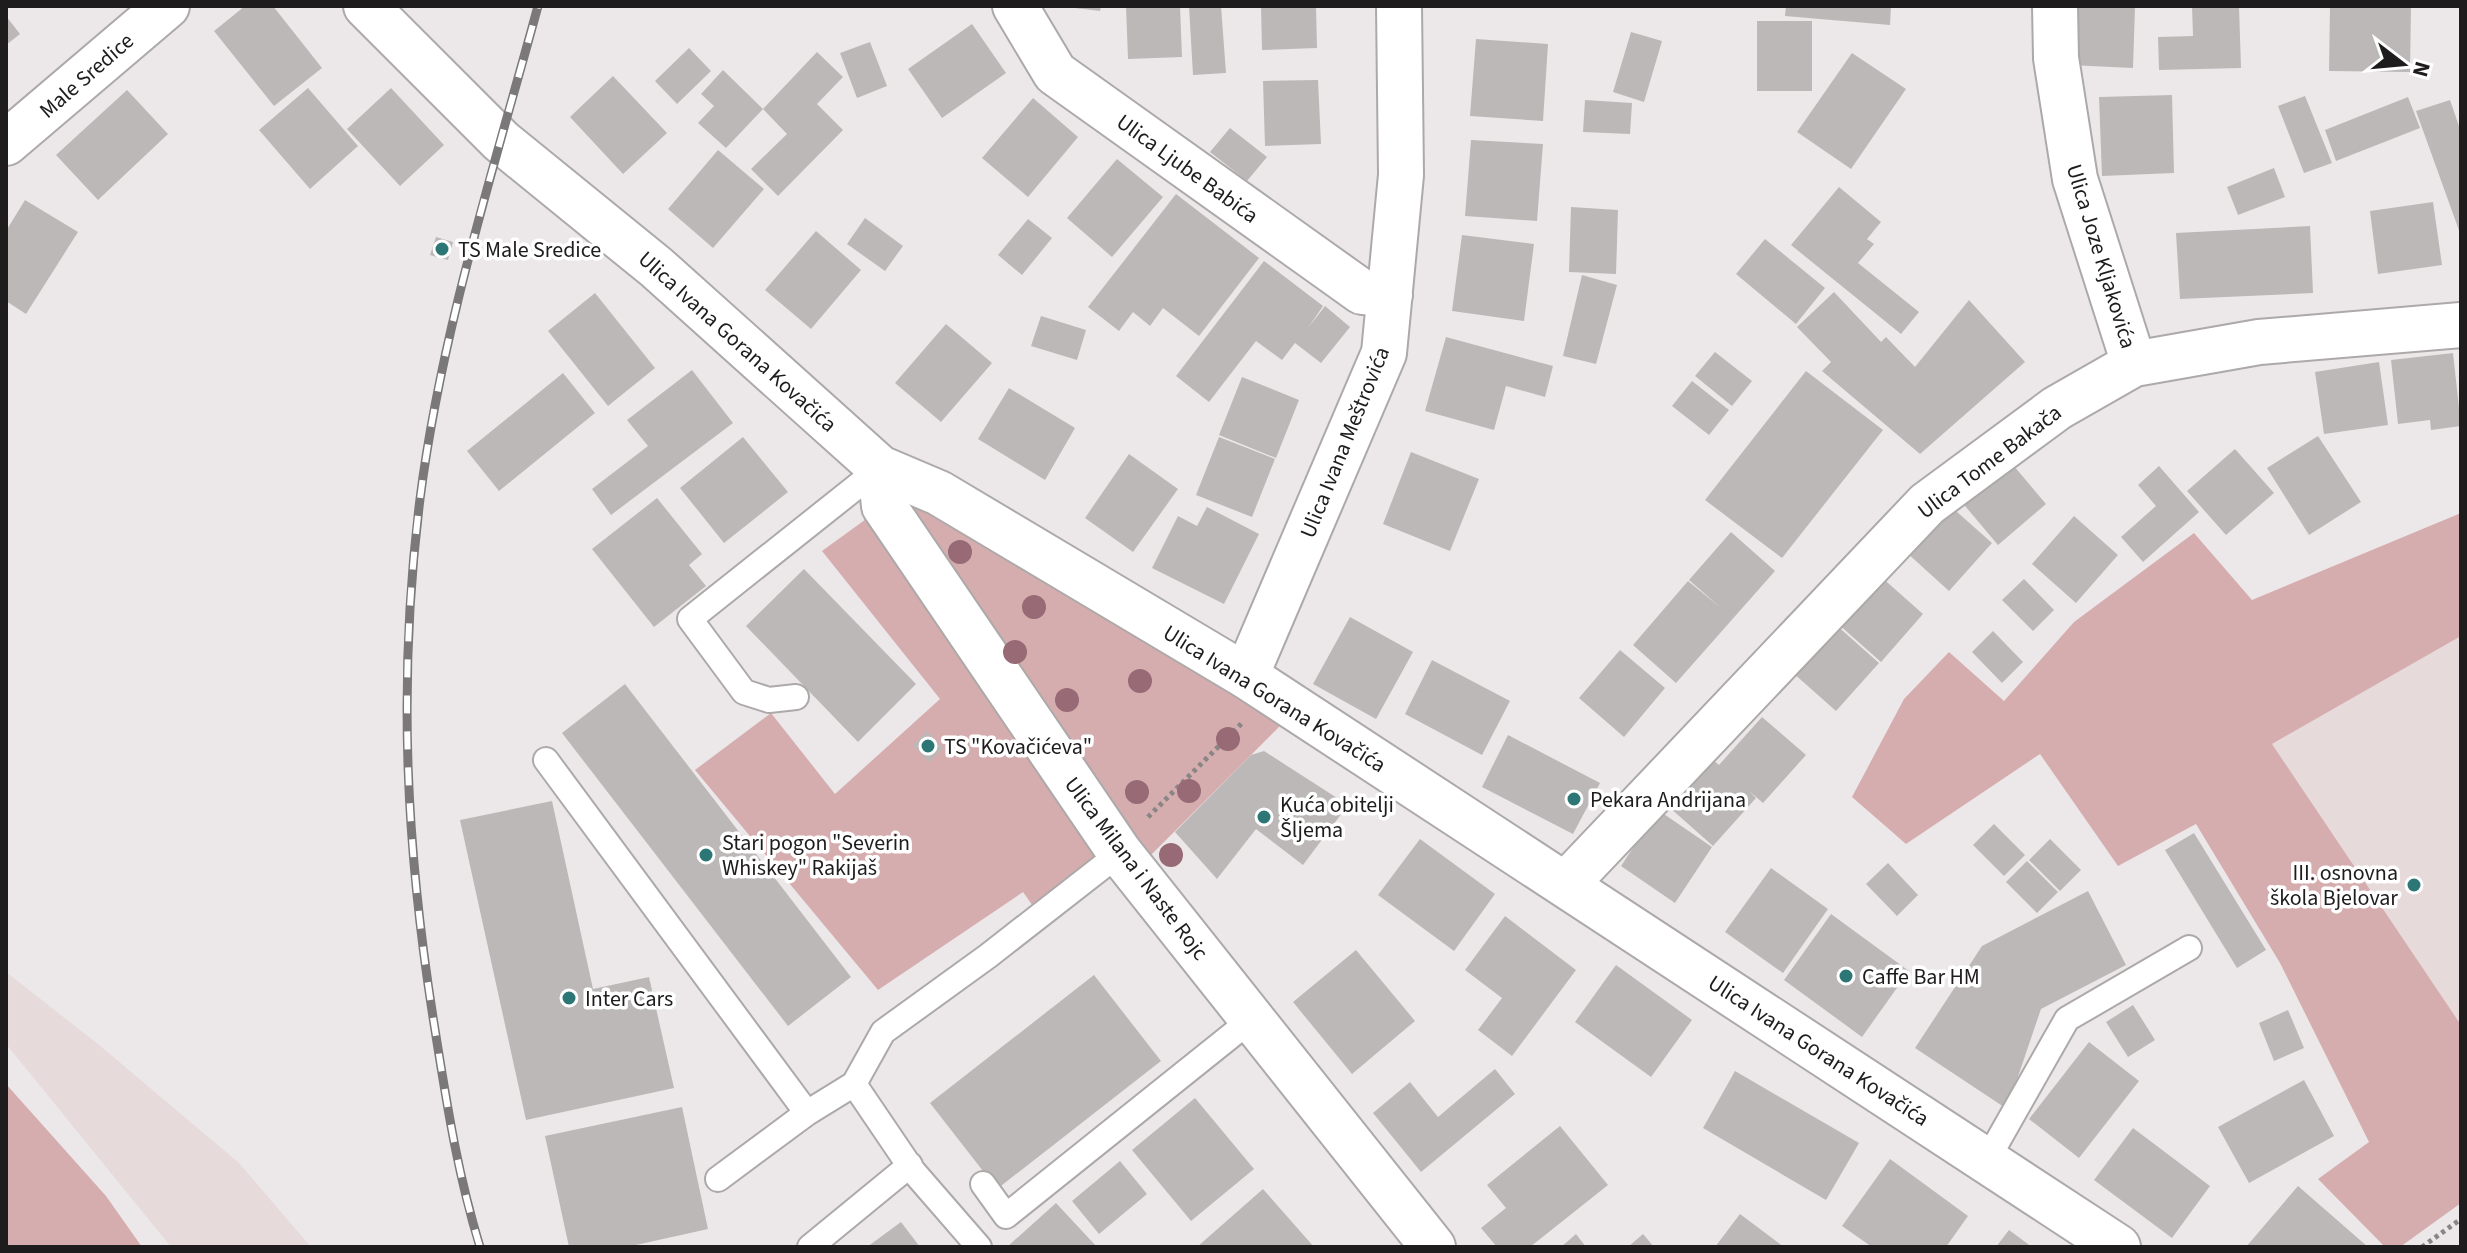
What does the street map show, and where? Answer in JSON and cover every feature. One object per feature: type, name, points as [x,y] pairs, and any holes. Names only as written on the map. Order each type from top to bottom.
[{"type":"street","name":"Male Sredice","points":[[6,143],[167,6]]},
{"type":"street","name":"Ulica Ivana Gorana Kovačića","points":[[366,6],[501,141],[656,267],[880,468],[939,493],[1259,685],[2118,1247]]},
{"type":"street","name":"Ulica Ljube Babića","points":[[1015,6],[1055,73],[1362,292],[1390,295]]},
{"type":"street","name":"Ulica Ivana Meštrovića","points":[[1259,685],[1384,353],[1401,175],[1399,6]]},
{"type":"street","name":"Ulica Joze Kljakovića","points":[[2055,6],[2056,58],[2075,179],[2134,364]]},
{"type":"street","name":"Ulica Tome Bakača","points":[[1566,884],[1927,504],[2057,408],[2134,364],[2259,342],[2461,325]]},
{"type":"street","name":"Ulica Milana i Naste Rojc","points":[[880,468],[884,506],[1119,851],[1433,1247]]},
{"type":"lane","points":[[796,697],[769,700],[744,692],[690,619],[880,468]]},
{"type":"lane","points":[[546,760],[807,1113]]},
{"type":"lane","points":[[718,1179],[807,1113],[854,1084],[883,1032],[1119,851]]},
{"type":"lane","points":[[1987,1160],[2067,1019],[2189,948]]},
{"type":"lane","points":[[983,1184],[1006,1216],[1252,1019]]},
{"type":"lane","points":[[854,1084],[910,1165],[979,1247]]},
{"type":"lane","points":[[810,1247],[910,1165]]},
{"type":"path","points":[[1119,851],[1259,685]]},
{"type":"path","points":[[2422,1247],[2461,1219]]},
{"type":"shaded area","points":[[919,492],[1297,709],[1135,871],[1121,853],[1040,916],[1023,892],[878,990],[695,770],[771,713],[835,794],[940,699],[822,551],[884,506],[905,506]]},
{"type":"shaded area","points":[[2461,513],[2461,636],[2272,744],[2461,1025],[2461,1203],[2400,1247],[2385,1247],[2318,1179],[2369,1142],[2280,963],[2196,824],[2118,866],[2040,754],[1906,844],[1852,797],[1904,699],[1949,652],[2004,701],[2074,622],[2194,533],[2252,600]]},
{"type":"shaded area","name":"III. osnovna škola Bjelovar","points":[[2461,636],[2461,1025],[2272,744]]},
{"type":"shaded area","points":[[6,972],[98,1044],[239,1163],[311,1247],[171,1247],[6,1044]]},
{"type":"shaded area","points":[[6,1084],[106,1196],[142,1247],[6,1247]]},
{"type":"building","points":[[245,6],[273,6],[322,68],[274,106],[214,31]]},
{"type":"building","points":[[1058,6],[1101,6],[1100,11]]},
{"type":"building","points":[[1126,6],[1180,6],[1182,57],[1128,59]]},
{"type":"building","points":[[1189,6],[1221,6],[1226,73],[1193,75]]},
{"type":"building","points":[[1261,6],[1316,6],[1317,48],[1262,50]]},
{"type":"building","points":[[1786,6],[1891,6],[1890,25],[1785,16]]},
{"type":"building","points":[[2072,6],[2135,7],[2133,68],[2069,65]]},
{"type":"building","points":[[2192,6],[2239,6],[2241,68],[2159,70],[2158,37],[2193,36]]},
{"type":"building","points":[[2330,6],[2411,6],[2410,72],[2329,71]]},
{"type":"building","points":[[6,16],[20,34],[6,45]]},
{"type":"building","points":[[1757,21],[1812,21],[1812,91],[1757,91]]},
{"type":"building","points":[[972,24],[1006,73],[942,118],[908,69]]},
{"type":"building","points":[[1631,32],[1662,41],[1644,102],[1613,92]]},
{"type":"building","points":[[1476,39],[1548,44],[1543,121],[1470,116]]},
{"type":"building","points":[[870,42],[887,86],[857,98],[840,53]]},
{"type":"building","points":[[689,48],[711,71],[677,104],[655,81]]},
{"type":"building","points":[[817,52],[843,77],[817,104],[843,130],[778,196],[751,169],[787,134],[763,109]]},
{"type":"building","points":[[1852,53],[1906,89],[1851,169],[1797,132]]},
{"type":"building","points":[[723,70],[763,109],[726,148],[698,123],[714,106],[701,94]]},
{"type":"building","points":[[613,76],[667,133],[623,174],[570,117]]},
{"type":"building","points":[[1318,80],[1321,144],[1265,146],[1263,81]]},
{"type":"building","points":[[308,88],[358,146],[310,189],[259,130]]},
{"type":"building","points":[[391,88],[444,145],[400,186],[347,129]]},
{"type":"building","points":[[127,90],[168,134],[98,200],[56,155]]},
{"type":"building","points":[[2172,95],[2174,173],[2102,176],[2099,97]]},
{"type":"building","points":[[2305,96],[2332,163],[2304,173],[2278,106]]},
{"type":"building","points":[[2408,97],[2420,128],[2336,161],[2325,130]]},
{"type":"building","points":[[1033,98],[1078,137],[1028,197],[982,158]]},
{"type":"building","points":[[1585,100],[1632,103],[1630,134],[1583,132]]},
{"type":"building","points":[[2450,100],[2461,132],[2461,236],[2416,111]]},
{"type":"building","points":[[1230,128],[1267,157],[1247,181],[1210,152]]},
{"type":"building","points":[[1471,140],[1543,144],[1537,221],[1465,216]]},
{"type":"building","points":[[718,150],[764,189],[713,248],[668,209]]},
{"type":"building","points":[[1117,159],[1163,197],[1112,257],[1067,218]]},
{"type":"building","points":[[2274,168],[2285,197],[2238,215],[2227,187]]},
{"type":"building","points":[[1839,187],[1881,222],[1867,239],[1874,244],[1858,263],[1919,312],[1901,334],[1791,245]]},
{"type":"building","points":[[1176,194],[1259,258],[1199,336],[1163,308],[1150,326],[1133,312],[1119,331],[1088,307]]},
{"type":"building","points":[[25,200],[78,232],[26,314],[6,301],[6,231]]},
{"type":"building","points":[[2433,202],[2442,265],[2378,274],[2370,211]]},
{"type":"building","points":[[1571,207],[1618,210],[1616,274],[1569,272]]},
{"type":"building","points":[[865,218],[903,246],[885,271],[847,244]]},
{"type":"building","points":[[1028,219],[1052,238],[1022,275],[998,255]]},
{"type":"building","points":[[2310,226],[2313,293],[2180,299],[2176,233]]},
{"type":"building","points":[[816,231],[861,270],[811,329],[765,290]]},
{"type":"building","points":[[1462,235],[1534,244],[1524,321],[1452,311]]},
{"type":"building","name":"TS Male Sredice","points":[[436,237],[453,242],[448,260],[430,255]]},
{"type":"building","points":[[1765,239],[1825,288],[1796,324],[1736,274]]},
{"type":"building","points":[[1264,261],[1323,306],[1308,328],[1325,306],[1350,327],[1321,363],[1295,343],[1282,360],[1256,341],[1209,402],[1176,376]]},
{"type":"building","points":[[1582,275],[1617,285],[1596,364],[1563,356]]},
{"type":"building","points":[[1834,292],[1881,342],[1886,337],[1915,367],[1969,300],[2025,362],[1920,454],[1822,371],[1831,362],[1797,327]]},
{"type":"building","points":[[595,293],[655,368],[608,406],[548,331]]},
{"type":"building","points":[[1041,316],[1086,330],[1077,360],[1031,346]]},
{"type":"building","points":[[946,324],[992,363],[941,422],[895,383]]},
{"type":"building","points":[[1446,337],[1553,366],[1545,397],[1506,386],[1494,430],[1425,411]]},
{"type":"building","points":[[1715,352],[1752,381],[1732,406],[1695,376]]},
{"type":"building","points":[[2453,353],[2461,426],[2431,430],[2430,420],[2398,424],[2391,360]]},
{"type":"building","points":[[2379,362],[2388,425],[2324,434],[2315,372]]},
{"type":"building","points":[[692,370],[733,423],[611,515],[592,489],[648,446],[627,420]]},
{"type":"building","points":[[1806,371],[1883,430],[1782,558],[1705,500]]},
{"type":"building","points":[[563,373],[595,413],[499,491],[467,451]]},
{"type":"building","points":[[1242,377],[1299,400],[1276,458],[1219,435]]},
{"type":"building","points":[[1692,381],[1729,410],[1709,435],[1672,406]]},
{"type":"building","points":[[1009,388],[1075,428],[1045,480],[978,439]]},
{"type":"building","points":[[2318,436],[2361,502],[2309,535],[2267,468]]},
{"type":"building","points":[[743,437],[788,492],[724,543],[680,488]]},
{"type":"building","points":[[1219,437],[1275,459],[1252,517],[1196,495]]},
{"type":"building","points":[[2235,449],[2274,493],[2226,535],[2187,491]]},
{"type":"building","points":[[1411,452],[1479,479],[1450,551],[1383,524]]},
{"type":"building","points":[[1129,454],[1178,489],[1133,552],[1085,518]]},
{"type":"building","points":[[2008,459],[2046,504],[1998,545],[1960,500]]},
{"type":"building","points":[[2159,466],[2199,512],[2143,562],[2121,537],[2156,506],[2138,485]]},
{"type":"building","points":[[657,498],[702,554],[689,565],[706,586],[654,627],[592,549]]},
{"type":"building","points":[[1948,504],[1992,543],[1949,591],[1906,552]]},
{"type":"building","points":[[1207,507],[1259,534],[1224,604],[1152,568],[1178,516],[1197,526]]},
{"type":"building","points":[[2074,516],[2118,555],[2076,603],[2032,564]]},
{"type":"building","points":[[1731,532],[1775,571],[1676,683],[1633,645],[1688,581],[1721,608],[1689,580]]},
{"type":"building","points":[[804,569],[916,684],[858,742],[746,626]]},
{"type":"building","points":[[1879,575],[1923,614],[1881,662],[1837,623]]},
{"type":"building","points":[[2024,579],[2054,610],[2033,631],[2002,600]]},
{"type":"building","points":[[1350,617],[1413,652],[1376,719],[1313,684]]},
{"type":"building","points":[[1835,624],[1879,663],[1836,711],[1792,672]]},
{"type":"building","points":[[1993,631],[2023,662],[2002,683],[1972,652]]},
{"type":"building","points":[[1620,650],[1665,688],[1624,737],[1579,698]]},
{"type":"building","points":[[1432,660],[1510,701],[1482,755],[1405,714]]},
{"type":"building","name":"Stari pogon \"Severin Whiskey\" Rakijaš","points":[[625,684],[851,977],[788,1026],[562,733]]},
{"type":"building","points":[[1762,717],[1806,755],[1763,803],[1749,791],[1756,798],[1713,846],[1669,807],[1712,759],[1719,765]]},
{"type":"building","name":"TS \"Kovačićeva\"","points":[[927,731],[943,748],[929,762],[913,745]]},
{"type":"building","points":[[1508,735],[1600,783],[1573,834],[1482,787]]},
{"type":"building","name":"Kuća obitelji Šljema","points":[[1264,751],[1348,805],[1303,865],[1256,829],[1217,879],[1175,832],[1251,755]]},
{"type":"building","points":[[552,801],[593,989],[649,977],[674,1088],[526,1120],[460,820]]},
{"type":"building","points":[[1658,810],[1712,847],[1675,903],[1621,866]]},
{"type":"building","points":[[1994,824],[2025,855],[2004,876],[1973,845]]},
{"type":"building","points":[[2194,833],[2266,950],[2237,968],[2165,850]]},
{"type":"building","points":[[1420,839],[1495,894],[1454,951],[1378,895]]},
{"type":"building","points":[[2050,839],[2081,870],[2060,891],[2029,860]]},
{"type":"building","points":[[2027,861],[2058,892],[2037,913],[2006,882]]},
{"type":"building","points":[[1888,863],[1918,895],[1897,916],[1866,884]]},
{"type":"building","points":[[1771,868],[1828,909],[1783,973],[1725,932]]},
{"type":"building","points":[[2088,891],[2126,965],[2041,1009],[2007,1109],[1915,1048],[1982,946]]},
{"type":"building","name":"Caffe Bar HM","points":[[1831,914],[1909,971],[1862,1037],[1784,980]]},
{"type":"building","points":[[1505,916],[1576,970],[1512,1056],[1478,1030],[1502,998],[1465,970]]},
{"type":"building","points":[[1356,950],[1415,1021],[1352,1074],[1293,1002]]},
{"type":"building","points":[[1616,965],[1692,1020],[1651,1077],[1575,1022]]},
{"type":"building","points":[[1094,975],[1161,1061],[997,1189],[930,1103]]},
{"type":"building","points":[[2133,1005],[2155,1040],[2128,1057],[2106,1022]]},
{"type":"building","points":[[2288,1010],[2304,1048],[2274,1061],[2259,1023]]},
{"type":"building","points":[[2089,1042],[2139,1081],[2079,1158],[2029,1119]]},
{"type":"building","points":[[1495,1069],[1515,1094],[1421,1172],[1373,1113],[1410,1082],[1438,1117]]},
{"type":"building","points":[[1735,1071],[1859,1143],[1826,1200],[1703,1128]]},
{"type":"building","points":[[2304,1080],[2334,1136],[2249,1183],[2218,1127]]},
{"type":"building","points":[[1195,1098],[1254,1169],[1191,1221],[1132,1150]]},
{"type":"building","points":[[682,1107],[708,1229],[627,1247],[569,1247],[545,1136]]},
{"type":"building","points":[[1560,1126],[1608,1185],[1530,1247],[1497,1247],[1481,1228],[1506,1208],[1487,1185]]},
{"type":"building","points":[[2133,1128],[2210,1186],[2172,1238],[2094,1180]]},
{"type":"building","points":[[1890,1159],[1968,1216],[1946,1247],[1872,1247],[1842,1226]]},
{"type":"building","points":[[1120,1161],[1147,1194],[1099,1234],[1072,1201]]},
{"type":"building","points":[[2298,1186],[2368,1247],[2246,1247]]},
{"type":"building","points":[[1263,1189],[1314,1247],[1197,1247]]},
{"type":"building","points":[[1056,1203],[1097,1247],[1007,1247]]},
{"type":"building","points":[[1740,1214],[1784,1247],[1715,1247]]},
{"type":"building","points":[[901,1222],[920,1247],[867,1247]]},
{"type":"building","points":[[2009,1230],[2032,1247],[1996,1247]]},
{"type":"building","points":[[1576,1234],[1586,1247],[1561,1247]]},
{"type":"building","points":[[1643,1234],[1654,1247],[1628,1247]]},
{"type":"railway","points":[[480,1247],[449,1117],[418,901],[408,768],[409,635],[420,499],[441,375],[470,251],[538,6]]},
{"type":"place","name":"TS Male Sredice","points":[[442,249]]},
{"type":"place","name":"TS \"Kovačićeva\"","points":[[928,746]]},
{"type":"place","name":"Pekara Andrijana","points":[[1574,799]]},
{"type":"place","name":"Kuća obitelji Šljema","points":[[1264,817]]},
{"type":"place","name":"Stari pogon \"Severin Whiskey\" Rakijaš","points":[[706,855]]},
{"type":"place","name":"III. osnovna škola Bjelovar","points":[[2414,885]]},
{"type":"place","name":"Caffe Bar HM","points":[[1846,976]]},
{"type":"place","name":"Inter Cars","points":[[569,998]]}]
